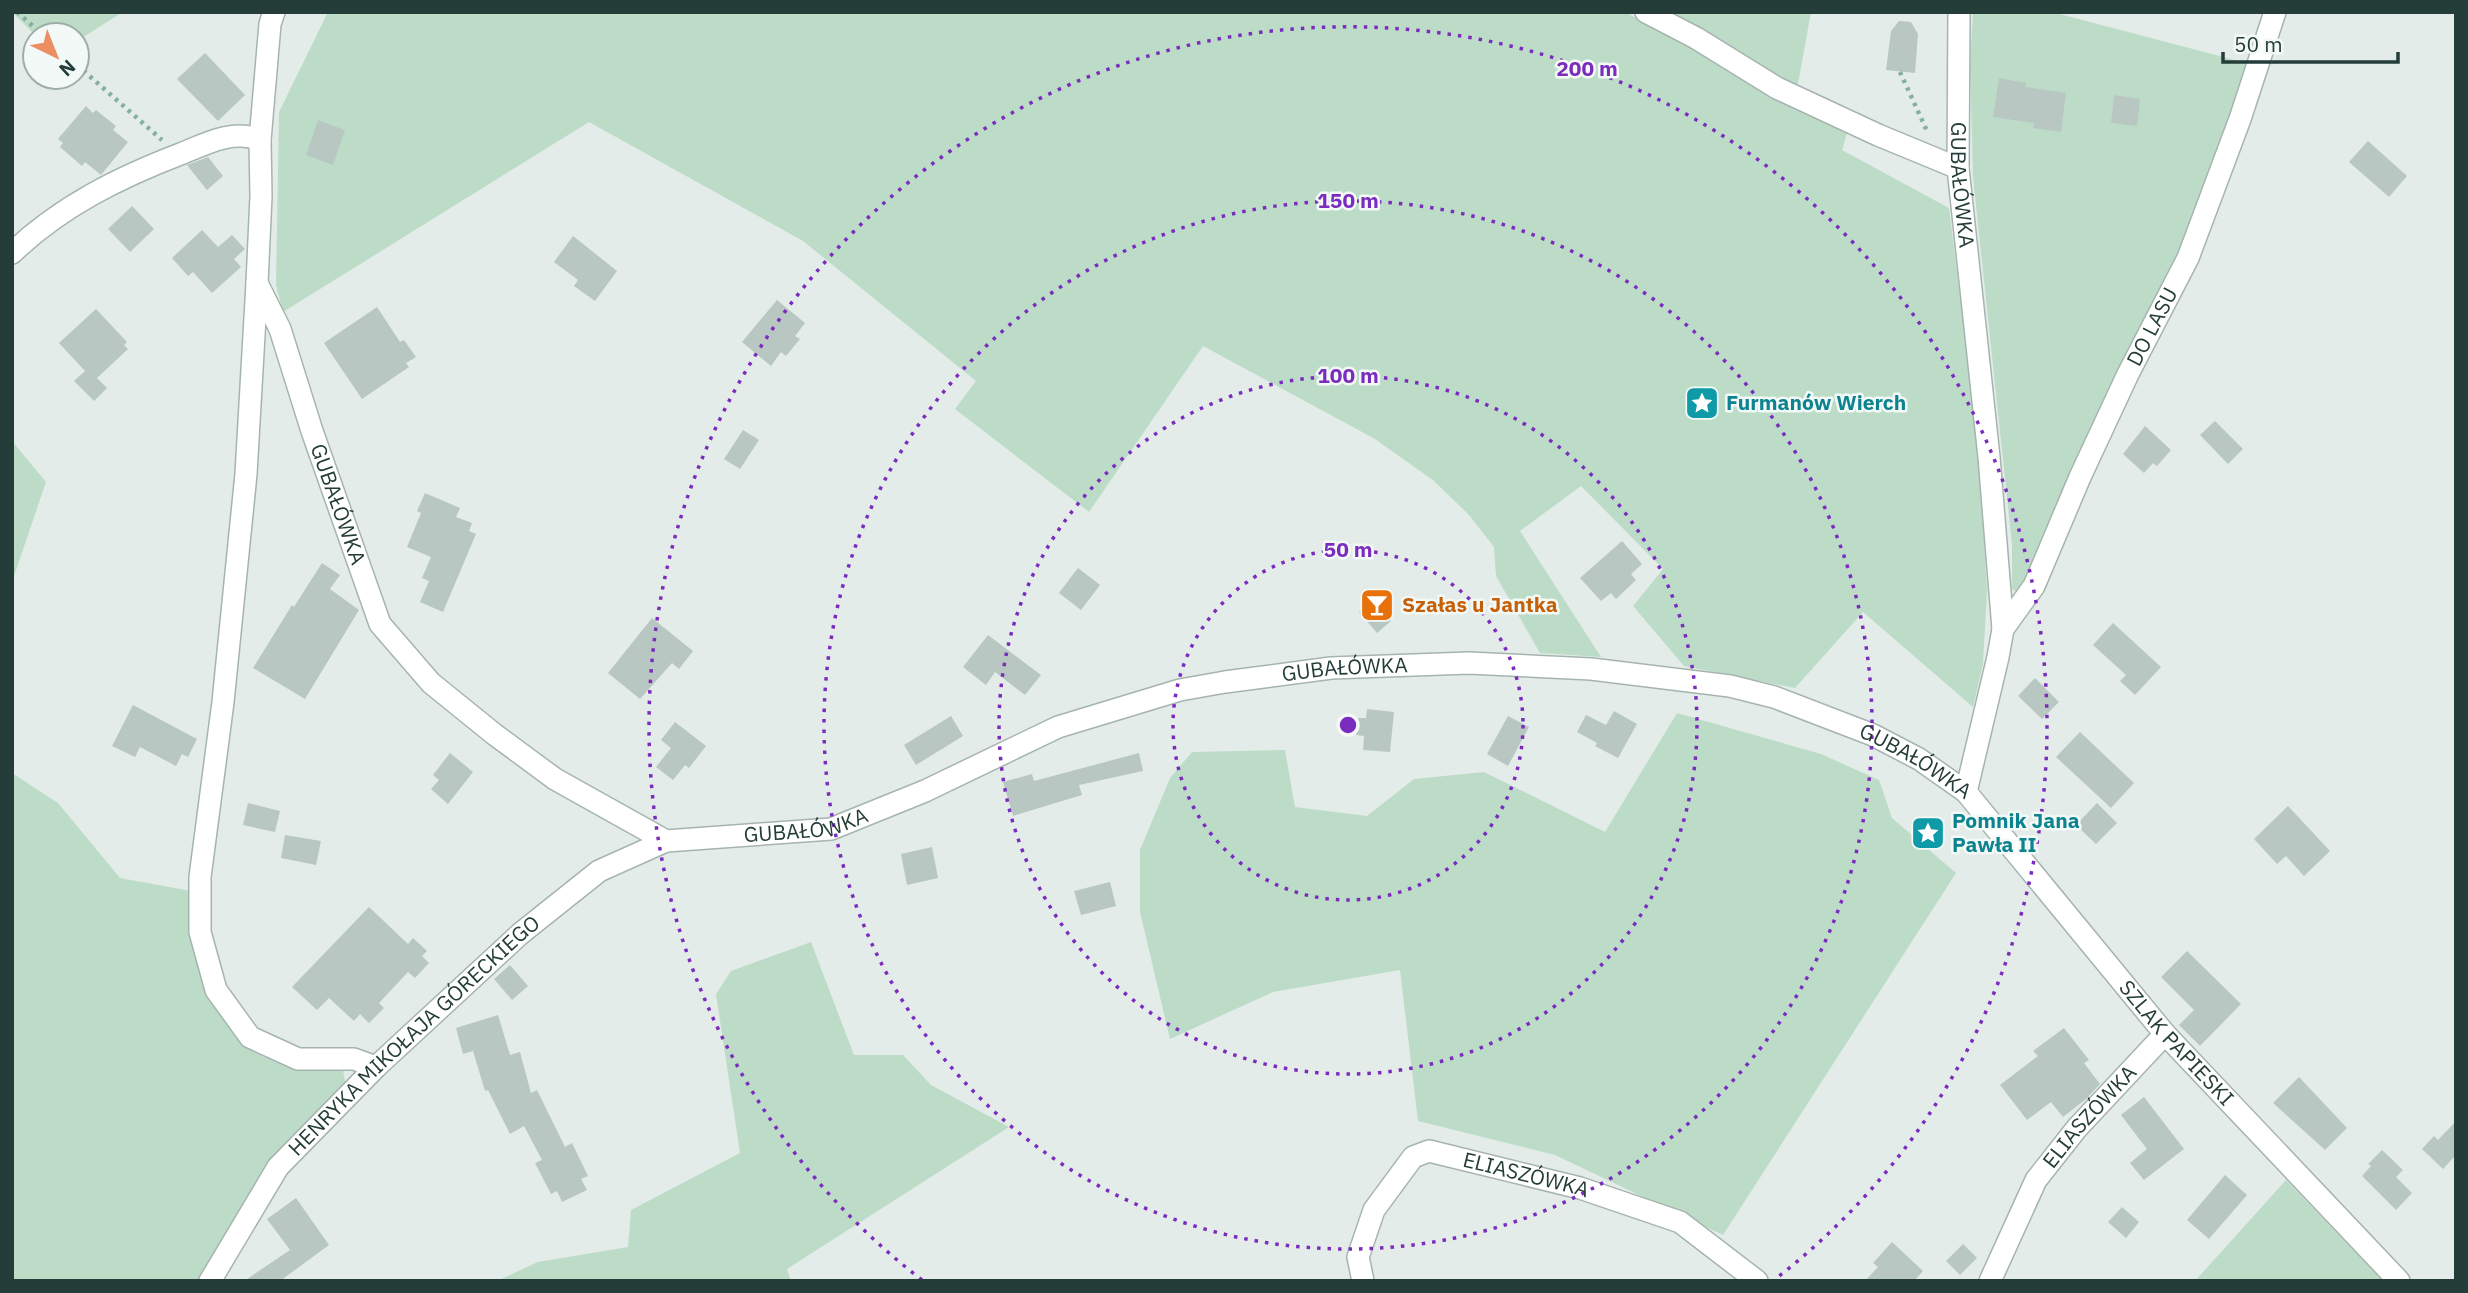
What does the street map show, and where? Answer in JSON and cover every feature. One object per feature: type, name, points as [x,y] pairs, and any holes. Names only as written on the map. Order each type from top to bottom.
[{"type":"street","name":"GUBAŁÓWKA","points":[[274,12],[270,24],[260,140],[261,196],[246,474],[223,702],[200,877],[200,932],[216,990],[250,1037],[298,1059],[354,1059],[376,1067]]},
{"type":"street","points":[[1646,12],[1696,38],[1777,88],[1958,168]]},
{"type":"street","name":"GUBAŁÓWKA","points":[[257,283],[280,329],[312,431],[380,624],[431,683],[494,734],[555,779],[666,841],[831,829],[925,791],[1058,727],[1180,690],[1331,668],[1469,663],[1633,673],[1730,686],[1774,697],[1873,735],[1919,759],[1966,792],[2003,629],[1989,457],[1958,168],[1959,12]]},
{"type":"street","name":"DO LASU","points":[[2003,629],[2034,586],[2096,442],[2188,258],[2240,120],[2275,12]]},
{"type":"street","points":[[12,253],[78,202],[132,173],[222,137],[251,136],[260,140]]},
{"type":"street","name":"SZLAK PAPIESKI","points":[[1966,792],[2165,1034],[2399,1281]]},
{"type":"street","name":"HENRYKA MIKOŁAJA GÓRECKIEGO","points":[[210,1281],[278,1167],[376,1067],[520,934],[599,871],[666,841]]},
{"type":"street","name":"ELIASZÓWKA","points":[[1990,1281],[2036,1180],[2056,1151],[2165,1034]]},
{"type":"street","name":"ELIASZÓWKA","points":[[1363,1281],[1358,1257],[1374,1209],[1413,1157],[1429,1151],[1580,1188],[1681,1222],[1757,1281]]},
{"type":"path","points":[[1900,72],[1930,137],[1934,159]]},
{"type":"path","points":[[91,77],[178,155]]},
{"type":"green space","points":[[12,12],[123,12],[91,32],[91,21],[21,21]]},
{"type":"green space","points":[[328,12],[1625,12],[1848,130],[1842,150],[1949,208],[1978,440],[1987,591],[1983,664],[1973,707],[1863,612],[1795,688],[1684,666],[1633,606],[1663,569],[1581,486],[1520,531],[1601,657],[1540,653],[1496,576],[1494,547],[1469,515],[1434,481],[1375,439],[1203,346],[1089,512],[955,409],[976,381],[803,241],[589,122],[283,312],[276,285],[279,112]]},
{"type":"green space","points":[[1662,12],[1811,12],[1796,95]]},
{"type":"green space","points":[[1973,12],[2052,12],[2250,64],[2210,187],[2022,591],[2018,593],[2012,589],[2012,545],[1973,177],[1970,62]]},
{"type":"green space","points":[[12,441],[46,482],[12,582]]},
{"type":"green space","points":[[1677,713],[1821,754],[1879,780],[1892,818],[1956,873],[1723,1235],[1555,1155],[1418,1121],[1400,970],[1273,992],[1170,1039],[1140,912],[1140,850],[1170,778],[1192,752],[1285,750],[1295,807],[1367,816],[1414,779],[1484,772],[1605,832]]},
{"type":"green space","points":[[12,773],[58,803],[120,878],[191,891],[205,977],[283,1062],[343,1070],[346,1088],[261,1172],[198,1281],[12,1281]]},
{"type":"green space","points":[[811,942],[854,1055],[903,1055],[931,1085],[1009,1127],[787,1269],[791,1281],[497,1281],[538,1262],[628,1247],[631,1210],[740,1153],[716,994],[731,971]]},
{"type":"green space","points":[[2286,1180],[2382,1280],[2381,1281],[2195,1281]]},
{"type":"building","points":[[1899,21],[1911,22],[1918,34],[1915,73],[1886,70],[1891,31]]},
{"type":"building","points":[[205,53],[245,95],[218,121],[177,79]]},
{"type":"building","points":[[1999,78],[2026,83],[2025,87],[2066,93],[2061,132],[2033,128],[2034,123],[1993,117]]},
{"type":"building","points":[[2114,95],[2140,99],[2137,126],[2111,123]]},
{"type":"building","points":[[86,106],[93,113],[96,110],[116,126],[113,130],[128,142],[101,175],[85,162],[82,166],[60,147],[63,143],[58,139]]},
{"type":"building","points":[[318,120],[345,130],[333,165],[306,155]]},
{"type":"building","points":[[2368,141],[2407,176],[2389,197],[2349,162]]},
{"type":"building","points":[[208,157],[223,176],[207,190],[187,165]]},
{"type":"building","points":[[132,206],[154,229],[130,252],[108,229]]},
{"type":"building","points":[[202,230],[218,247],[232,235],[245,249],[234,259],[241,267],[212,293],[193,272],[188,276],[172,258]]},
{"type":"building","points":[[573,236],[617,271],[595,301],[574,286],[578,280],[554,262]]},
{"type":"building","points":[[777,300],[805,323],[795,336],[800,339],[786,356],[781,352],[771,366],[742,342]]},
{"type":"building","points":[[377,307],[400,342],[404,340],[416,357],[406,363],[409,367],[362,399],[324,343]]},
{"type":"building","points":[[96,309],[127,342],[124,345],[128,349],[97,378],[107,388],[94,401],[74,381],[85,371],[59,343]]},
{"type":"building","points":[[2215,421],[2243,449],[2228,464],[2200,435]]},
{"type":"building","points":[[2145,426],[2171,450],[2157,466],[2153,463],[2144,473],[2123,454]]},
{"type":"building","points":[[743,430],[759,440],[740,469],[724,459]]},
{"type":"building","points":[[425,493],[460,508],[456,517],[472,523],[469,531],[476,534],[443,612],[420,602],[429,581],[422,578],[431,557],[407,547],[421,513],[417,511]]},
{"type":"building","points":[[1622,541],[1642,564],[1631,574],[1636,580],[1616,599],[1611,593],[1601,601],[1580,578]]},
{"type":"building","points":[[322,563],[340,575],[330,589],[359,610],[305,699],[253,668]]},
{"type":"building","points":[[1078,568],[1100,585],[1081,610],[1059,593]]},
{"type":"building","name":"Szałas u Jantka","points":[[1372,600],[1391,621],[1377,633],[1359,612]]},
{"type":"building","points":[[652,618],[693,651],[679,669],[672,663],[640,699],[608,673]]},
{"type":"building","points":[[2113,623],[2161,667],[2135,695],[2120,681],[2126,675],[2093,645]]},
{"type":"building","points":[[988,635],[1041,675],[1025,695],[995,672],[986,685],[963,667]]},
{"type":"building","points":[[2035,678],[2059,702],[2042,719],[2018,696]]},
{"type":"building","points":[[133,705],[197,739],[188,757],[182,754],[176,766],[140,747],[135,757],[112,746]]},
{"type":"building","points":[[1367,709],[1394,712],[1390,752],[1363,750],[1364,736],[1356,735],[1358,718],[1366,718]]},
{"type":"building","points":[[1614,711],[1637,724],[1618,758],[1595,746],[1597,743],[1577,732],[1586,715],[1606,725]]},
{"type":"building","points":[[951,716],[963,736],[916,765],[904,745]]},
{"type":"building","points":[[1508,716],[1529,727],[1508,766],[1487,754]]},
{"type":"building","points":[[675,722],[706,746],[689,768],[685,765],[673,780],[656,767],[671,748],[661,740]]},
{"type":"building","points":[[2080,732],[2134,783],[2111,808],[2056,757]]},
{"type":"building","points":[[450,753],[473,772],[448,804],[431,789],[439,780],[433,775]]},
{"type":"building","points":[[1139,753],[1143,771],[1079,785],[1082,795],[1013,816],[1003,782],[1032,774],[1034,781]]},
{"type":"building","points":[[248,803],[280,811],[275,832],[243,825]]},
{"type":"building","points":[[2097,803],[2117,823],[2096,844],[2076,825]]},
{"type":"building","points":[[2288,806],[2330,851],[2304,876],[2286,856],[2277,864],[2254,839]]},
{"type":"building","points":[[285,835],[321,841],[316,865],[281,858]]},
{"type":"building","points":[[932,847],[938,878],[907,885],[901,854]]},
{"type":"building","points":[[1110,882],[1116,906],[1081,915],[1074,891]]},
{"type":"building","points":[[369,907],[408,944],[413,938],[427,951],[422,956],[429,963],[415,978],[408,972],[379,1003],[384,1008],[369,1023],[360,1014],[354,1021],[329,998],[317,1010],[292,987]]},
{"type":"building","points":[[2187,951],[2241,1004],[2200,1046],[2179,1025],[2194,1010],[2161,977]]},
{"type":"building","points":[[510,965],[528,986],[512,1000],[494,979]]},
{"type":"building","points":[[498,1015],[510,1055],[520,1052],[531,1093],[537,1090],[565,1147],[572,1143],[588,1176],[581,1179],[587,1190],[562,1202],[557,1191],[551,1194],[535,1163],[542,1160],[524,1126],[510,1134],[488,1090],[485,1091],[473,1051],[463,1054],[456,1028]]},
{"type":"building","points":[[2064,1028],[2089,1060],[2084,1063],[2100,1084],[2063,1117],[2051,1102],[2027,1120],[2000,1085],[2038,1056],[2033,1051]]},
{"type":"building","points":[[2299,1077],[2347,1128],[2325,1150],[2273,1103]]},
{"type":"building","points":[[2144,1097],[2184,1149],[2144,1180],[2130,1163],[2147,1149],[2121,1115]]},
{"type":"building","points":[[2456,1121],[2456,1155],[2443,1169],[2422,1149],[2434,1136],[2438,1140]]},
{"type":"building","points":[[2382,1150],[2403,1170],[2396,1177],[2412,1193],[2396,1210],[2362,1176],[2371,1166],[2368,1164]]},
{"type":"building","points":[[2225,1175],[2247,1195],[2209,1239],[2187,1220]]},
{"type":"building","points":[[296,1198],[329,1245],[280,1281],[244,1281],[290,1250],[267,1219]]},
{"type":"building","points":[[2122,1207],[2139,1222],[2126,1238],[2108,1222]]},
{"type":"building","points":[[1892,1242],[1923,1271],[1914,1281],[1865,1281],[1878,1267],[1873,1263]]},
{"type":"building","points":[[1963,1244],[1977,1258],[1960,1275],[1946,1261]]},
{"type":"place","name":"Furmanów Wierch","points":[[1702,403]]},
{"type":"place","name":"Szałas u Jantka","points":[[1377,605]]},
{"type":"place","name":"Pomnik Jana Pawła II","points":[[1928,833]]}]
